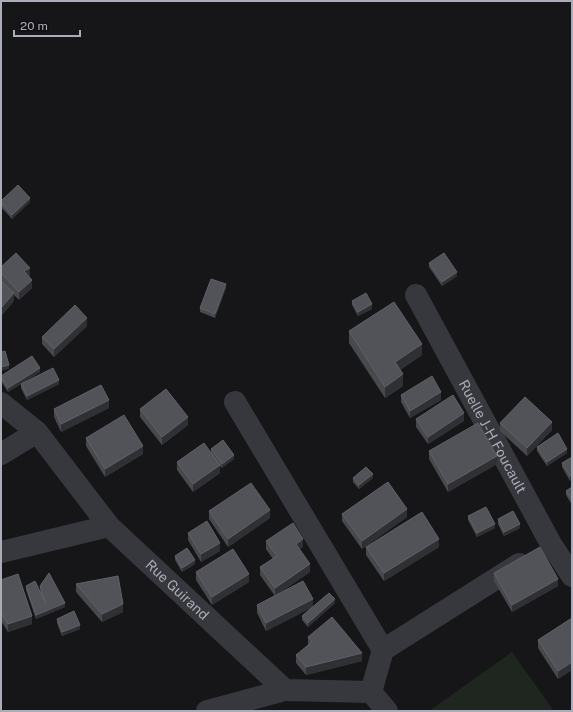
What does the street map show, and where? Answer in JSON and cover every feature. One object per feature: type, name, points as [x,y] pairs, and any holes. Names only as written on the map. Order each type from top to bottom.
[{"type":"street","name":"Ruelle J-H Foucault","points":[[416,295],[551,544],[572,576]]},
{"type":"street","points":[[235,402],[382,650]]},
{"type":"street","name":"Rue Guirand","points":[[1,403],[37,432],[109,526],[285,690]]},
{"type":"street","points":[[1,454],[37,432]]},
{"type":"street","points":[[1,552],[109,526]]},
{"type":"street","points":[[371,692],[382,650],[551,544]]},
{"type":"street","points":[[206,711],[285,690],[371,692],[387,711]]},
{"type":"shaded area","points":[[512,652],[554,711],[429,711]]},
{"type":"building","points":[[18,185],[30,198],[12,215],[1,203],[1,201]]},
{"type":"building","points":[[16,253],[30,268],[24,271],[32,280],[19,292],[1,273],[1,267]]},
{"type":"building","points":[[444,253],[457,272],[442,282],[429,263]]},
{"type":"building","points":[[211,279],[226,284],[215,314],[200,308]]},
{"type":"building","points":[[1,281],[14,293],[1,308]]},
{"type":"building","points":[[366,293],[372,304],[358,312],[352,301]]},
{"type":"building","points":[[394,302],[422,344],[395,362],[403,374],[385,387],[349,331]]},
{"type":"building","points":[[75,305],[87,318],[54,349],[42,337]]},
{"type":"building","points":[[5,351],[9,365],[1,367],[1,352]]},
{"type":"building","points":[[32,356],[40,368],[8,388],[1,376]]},
{"type":"building","points":[[53,368],[59,380],[27,396],[21,384]]},
{"type":"building","points":[[432,376],[441,392],[410,411],[401,395]]},
{"type":"building","points":[[101,385],[109,400],[61,424],[54,409]]},
{"type":"building","points":[[166,389],[188,417],[162,437],[140,409]]},
{"type":"building","points":[[453,395],[464,413],[428,437],[416,419]]},
{"type":"building","points":[[525,397],[552,422],[527,448],[500,423]]},
{"type":"building","points":[[124,415],[143,446],[105,469],[86,438]]},
{"type":"building","points":[[478,423],[497,456],[448,484],[429,451]]},
{"type":"building","points":[[558,433],[567,449],[547,462],[537,447]]},
{"type":"building","points":[[223,440],[234,455],[222,464],[211,449]]},
{"type":"building","points":[[204,443],[220,465],[193,484],[177,462]]},
{"type":"building","points":[[572,457],[572,475],[570,476],[562,463]]},
{"type":"building","points":[[366,467],[373,474],[359,485],[353,478]]},
{"type":"building","points":[[388,482],[407,509],[362,541],[342,514]]},
{"type":"building","points":[[251,483],[270,510],[228,539],[209,511]]},
{"type":"building","points":[[572,487],[572,500],[566,491]]},
{"type":"building","points":[[486,507],[495,524],[477,533],[468,516]]},
{"type":"building","points":[[513,511],[520,524],[504,532],[498,519]]},
{"type":"building","points":[[422,512],[439,539],[384,573],[366,547]]},
{"type":"building","points":[[207,521],[220,543],[201,554],[188,533]]},
{"type":"building","points":[[293,523],[303,539],[296,544],[310,564],[275,588],[260,567],[277,556],[266,541]]},
{"type":"building","points":[[540,547],[558,579],[512,605],[494,573]]},
{"type":"building","points":[[187,548],[195,560],[182,568],[175,556]]},
{"type":"building","points":[[233,549],[249,574],[212,597],[196,572]]},
{"type":"building","points":[[49,573],[65,603],[36,615],[26,586],[35,581],[46,604],[40,586]]},
{"type":"building","points":[[18,574],[32,616],[8,624],[1,613],[1,580]]},
{"type":"building","points":[[118,576],[123,604],[102,614],[76,584]]},
{"type":"building","points":[[303,581],[313,599],[266,623],[257,605]]},
{"type":"building","points":[[329,593],[335,599],[308,623],[302,616]]},
{"type":"building","points":[[74,611],[80,625],[62,632],[57,619]]},
{"type":"building","points":[[332,617],[362,653],[306,667],[296,655],[312,642],[308,637]]},
{"type":"building","points":[[572,618],[572,662],[558,671],[538,640]]}]
